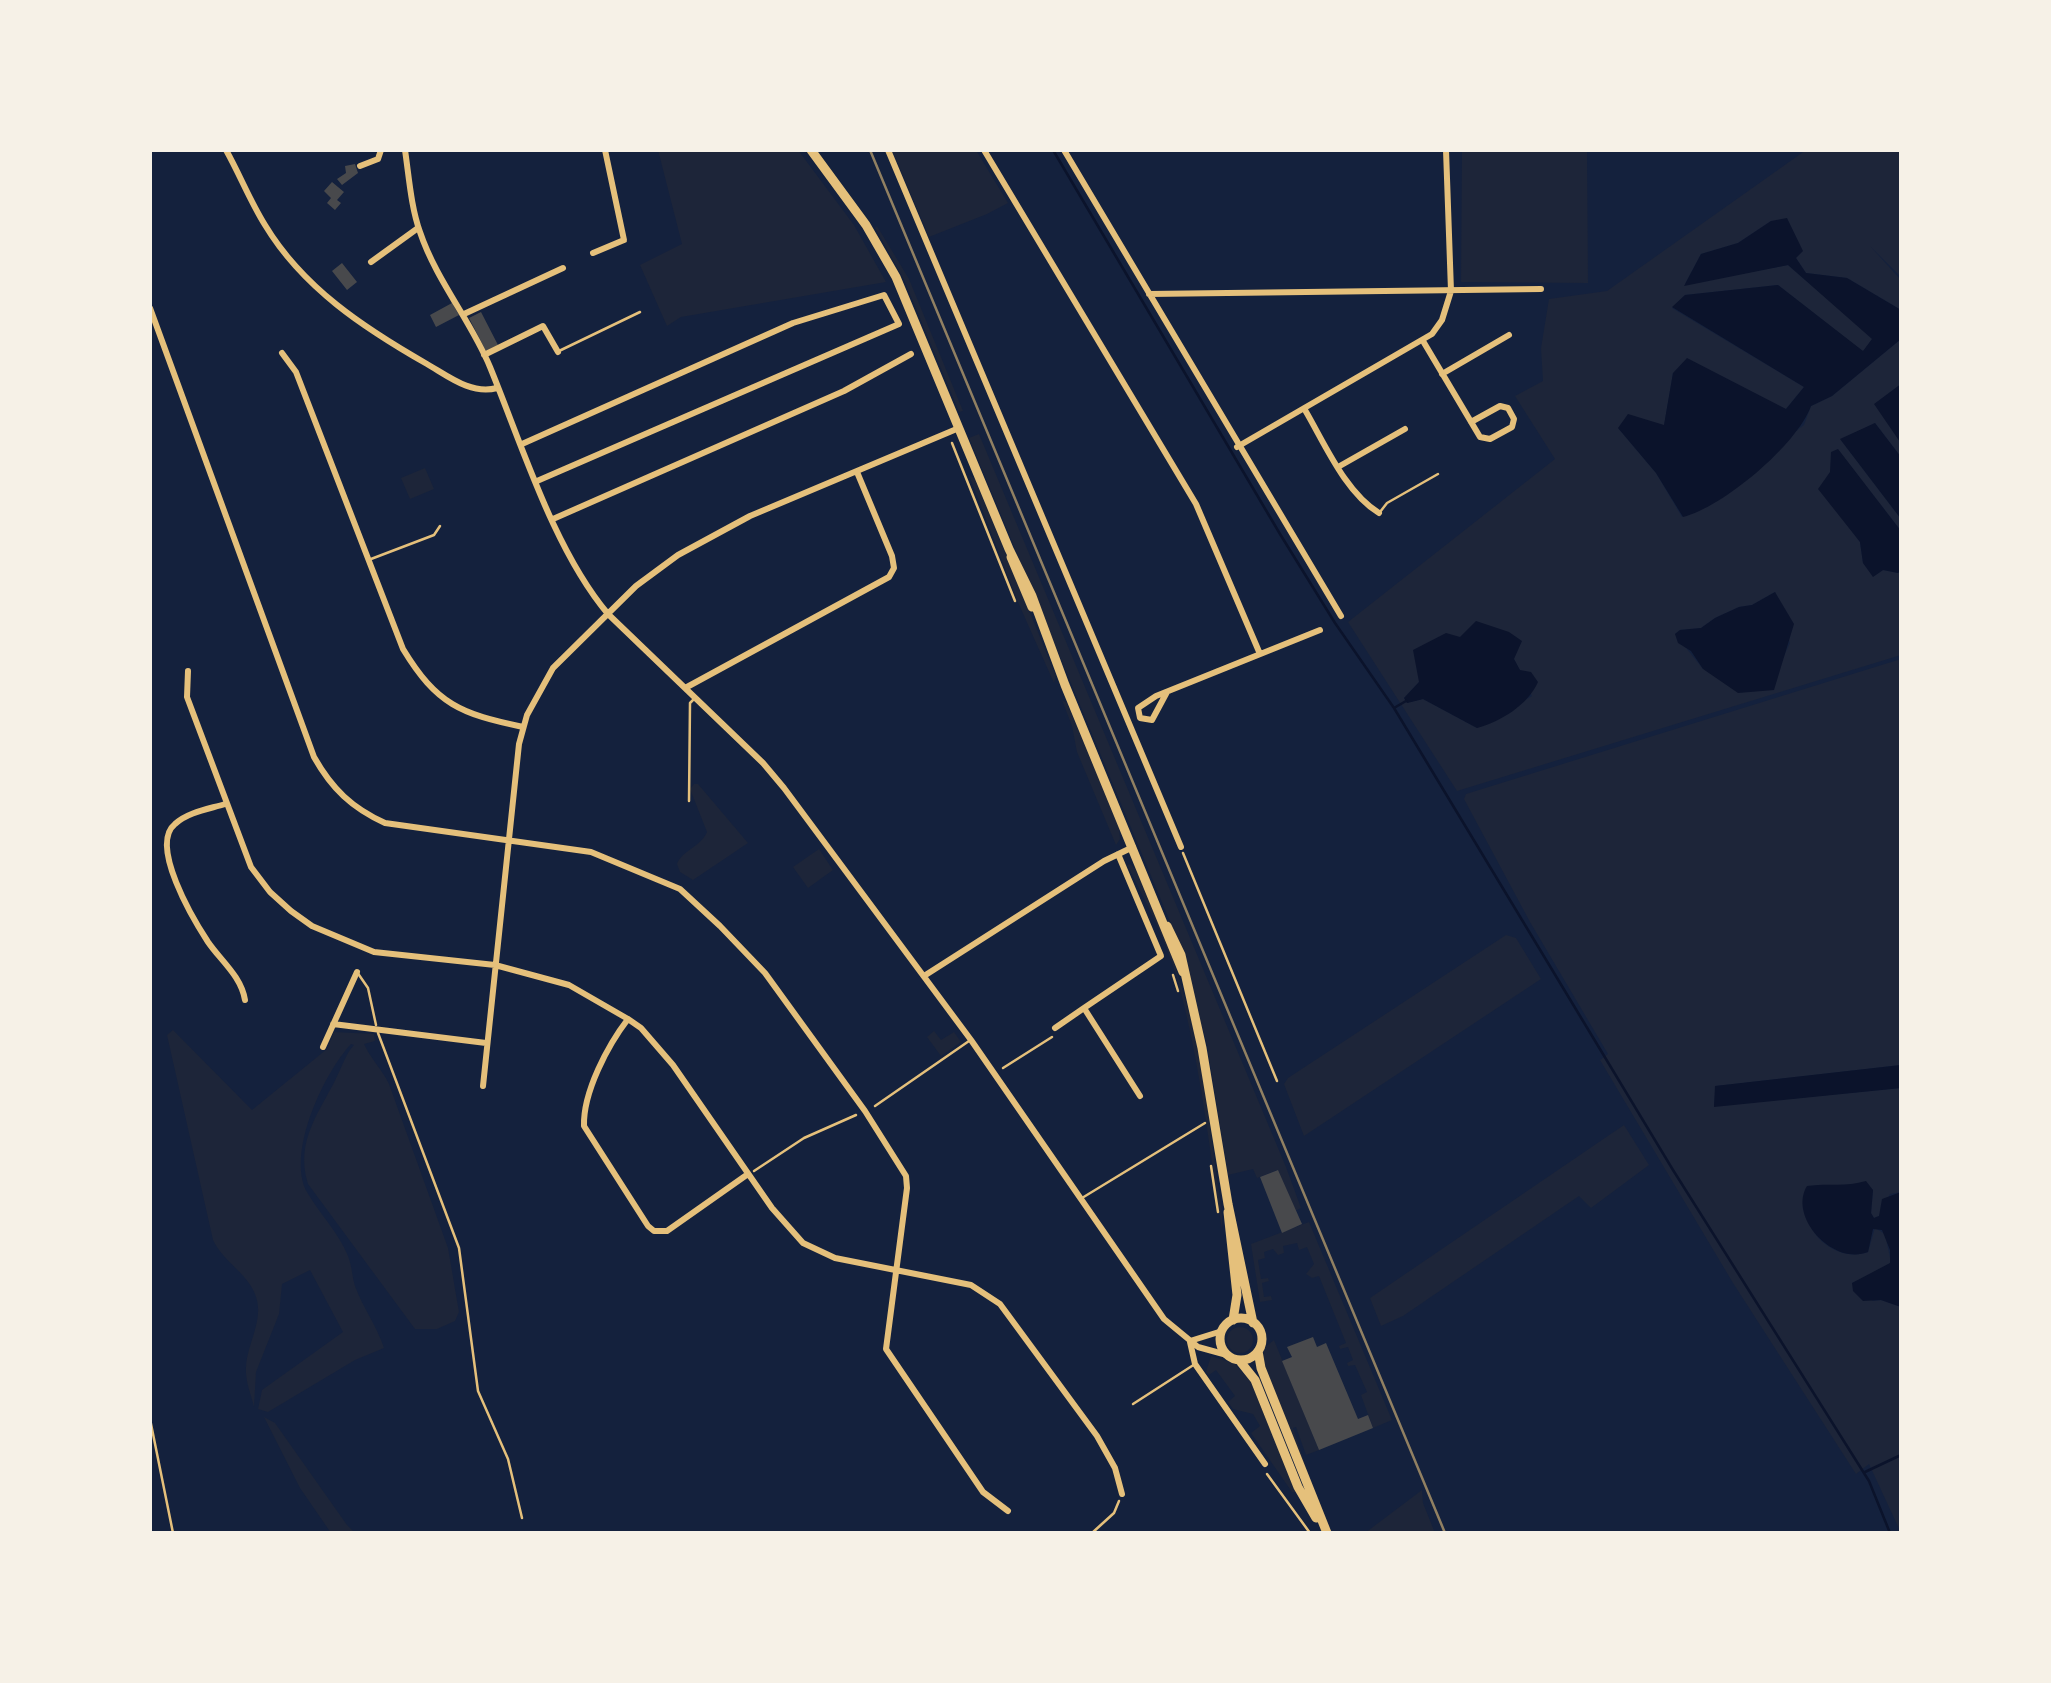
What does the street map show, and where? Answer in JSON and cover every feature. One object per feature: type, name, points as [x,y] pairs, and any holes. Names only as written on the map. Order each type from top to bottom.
[{"type":"main road","points":[[811,150],[866,225],[896,277],[1181,956],[1178,973],[1202,1048],[1228,1204],[1253,1322],[1261,1336],[1260,1368],[1326,1533]]},
{"type":"main road","points":[[1228,1204],[1237,1295],[1233,1320],[1222,1331],[1221,1346],[1255,1380],[1298,1487],[1326,1533]]},
{"type":"main road","points":[[1233,1320],[1253,1322]]},
{"type":"main road","points":[[1239,1360],[1258,1351]]},
{"type":"street","points":[[226,150],[277,243],[308,280],[334,303],[380,337],[462,384],[483,390],[497,388]]},
{"type":"street","points":[[360,166],[378,160],[381,150]]},
{"type":"street","points":[[405,150],[418,228],[428,253],[484,355],[570,558],[608,614],[696,696],[784,788],[970,1040],[1164,1319],[1209,1352],[1227,1355]]},
{"type":"street","points":[[592,253],[624,240],[605,150]]},
{"type":"street","points":[[888,150],[1181,847]]},
{"type":"street","points":[[984,150],[1196,504],[1260,654]]},
{"type":"street","points":[[1064,150],[1340,616]]},
{"type":"street","points":[[1238,447],[1422,341],[1442,320],[1450,291],[1446,150]]},
{"type":"street","points":[[371,262],[418,228]]},
{"type":"street","points":[[464,314],[563,268]]},
{"type":"street","points":[[1149,294],[1541,289]]},
{"type":"street","points":[[522,444],[793,323],[884,295],[899,324],[537,481]]},
{"type":"street","points":[[150,308],[314,757],[326,778],[361,812],[385,824],[591,852],[680,889],[765,973],[865,1111],[906,1176],[885,1341],[889,1356],[983,1492],[1008,1511]]},
{"type":"street","points":[[484,355],[543,326],[558,352]]},
{"type":"street","points":[[1442,374],[1509,336]]},
{"type":"street","points":[[1422,341],[1480,437],[1490,439],[1512,427],[1514,420],[1508,408],[1500,406],[1472,422]]},
{"type":"street","points":[[282,353],[296,372],[403,650],[425,683],[462,712],[523,727]]},
{"type":"street","points":[[553,519],[844,390],[911,354]]},
{"type":"street","points":[[1305,410],[1338,467],[1379,513]]},
{"type":"street","points":[[483,1086],[523,727],[553,668],[636,586],[702,540],[959,428]]},
{"type":"street","points":[[1338,467],[1405,429]]},
{"type":"street","points":[[687,688],[888,576],[894,568],[892,556],[857,472]]},
{"type":"street","points":[[1126,718],[1138,712],[1142,704],[1167,692],[1320,630]]},
{"type":"street","points":[[188,671],[187,697],[225,804],[252,867],[270,892],[312,926],[384,955],[495,964],[569,984],[628,1019],[672,1065],[780,1218],[804,1243],[836,1258],[971,1284],[1000,1304],[1097,1436],[1115,1468],[1122,1494]]},
{"type":"street","points":[[1138,712],[1143,720],[1152,720],[1167,692]]},
{"type":"street","points":[[225,804],[186,816],[172,825],[166,835],[166,853],[173,876],[205,937],[235,974],[245,1000]]},
{"type":"street","points":[[924,976],[1133,848]]},
{"type":"street","points":[[1056,1031],[1161,956],[1118,854]]},
{"type":"street","points":[[323,1047],[358,972]]},
{"type":"street","points":[[1084,1008],[1140,1096]]},
{"type":"street","points":[[628,1019],[607,1047],[584,1118],[588,1134],[648,1226],[668,1231],[748,1174]]},
{"type":"street","points":[[332,1024],[486,1043]]},
{"type":"street","points":[[1190,1341],[1222,1331]]},
{"type":"street","points":[[1190,1341],[1195,1364],[1265,1468]]},
{"type":"lane","points":[[558,352],[640,312]]},
{"type":"lane","points":[[952,443],[1014,602]]},
{"type":"lane","points":[[1379,513],[1387,503],[1438,474]]},
{"type":"lane","points":[[369,560],[434,535],[440,526]]},
{"type":"lane","points":[[689,801],[690,702],[696,696]]},
{"type":"lane","points":[[358,972],[368,988],[378,1031],[458,1248],[478,1391],[508,1459],[522,1518]]},
{"type":"lane","points":[[875,1106],[970,1040]]},
{"type":"lane","points":[[1081,1199],[1204,1124]]},
{"type":"lane","points":[[1133,1404],[1195,1364]]},
{"type":"path","points":[[1181,847],[1277,1082]]},
{"type":"path","points":[[1178,973],[1178,991]]},
{"type":"path","points":[[1003,1068],[1056,1031]]},
{"type":"path","points":[[762,1165],[804,1138],[865,1111]]},
{"type":"path","points":[[1210,1159],[1218,1213]]},
{"type":"path","points":[[150,1419],[153,1453],[172,1533]]},
{"type":"path","points":[[1265,1468],[1310,1533]]},
{"type":"path","points":[[1092,1533],[1114,1513],[1122,1494]]},
{"type":"shaded area","points":[[658,150],[798,150],[854,225],[886,282],[681,317],[667,326],[640,265],[682,244]]},
{"type":"shaded area","points":[[892,150],[976,150],[1008,203],[929,237]]},
{"type":"shaded area","points":[[1462,150],[1587,150],[1588,283],[1461,282]]},
{"type":"shaded area","points":[[1806,150],[1901,150],[1901,277],[1870,246],[1901,280],[1901,310],[1847,278],[1806,273],[1771,221],[1738,243],[1701,254],[1685,284],[1788,265],[1873,338],[1863,352],[1778,285],[1685,295],[1672,308],[1804,387],[1786,409],[1673,373],[1664,426],[1618,428],[1656,473],[1682,517],[1804,425],[1811,406],[1832,396],[1901,339],[1901,384],[1875,404],[1901,442],[1901,457],[1875,423],[1841,440],[1901,519],[1901,531],[1838,450],[1835,508],[1860,542],[1863,563],[1874,576],[1883,570],[1901,570],[1901,655],[1457,791],[1348,622],[1555,459],[1515,396],[1543,381],[1541,348],[1549,299],[1607,291]],"holes":[[[1775,592],[1790,643],[1782,660],[1703,669],[1675,634],[1701,628]],[[1466,632],[1514,659],[1532,696],[1477,728],[1423,699],[1407,703],[1404,698]]]},
{"type":"shaded area","points":[[1787,218],[1803,251],[1796,258],[1806,273],[1847,278],[1901,310],[1901,339],[1832,396],[1811,406],[1791,438],[1757,472],[1718,501],[1683,517],[1656,473],[1618,428],[1628,414],[1664,425],[1673,373],[1687,358],[1786,409],[1804,387],[1672,307],[1685,295],[1778,285],[1863,351],[1872,339],[1788,265],[1684,286],[1701,254],[1738,243],[1771,221]]},
{"type":"shaded area","points":[[877,226],[909,279],[963,411],[959,412]]},
{"type":"shaded area","points":[[1901,384],[1901,442],[1900,442],[1874,404]]},
{"type":"shaded area","points":[[1875,423],[1901,457],[1901,519],[1840,439]]},
{"type":"shaded area","points":[[979,434],[1286,1167],[1301,1208],[1295,1211],[1277,1170],[1257,1178],[1253,1169],[1228,1175],[1207,1045],[1181,948],[969,438]]},
{"type":"shaded area","points":[[1838,449],[1901,531],[1898,573],[1883,570],[1873,577],[1863,563],[1860,542],[1818,489],[1830,472],[1831,452]]},
{"type":"shaded area","points":[[425,468],[434,489],[410,499],[401,478]]},
{"type":"shaded area","points":[[969,475],[975,479],[1056,676],[1054,683],[1017,600]]},
{"type":"shaded area","points":[[1775,592],[1794,624],[1774,690],[1738,693],[1703,669],[1691,651],[1678,643],[1675,634],[1680,630],[1701,628]]},
{"type":"shaded area","points":[[1476,621],[1509,632],[1522,641],[1514,659],[1520,670],[1531,672],[1538,682],[1527,698],[1504,717],[1477,728],[1423,699],[1407,703],[1404,698],[1419,682],[1413,650],[1446,633],[1460,637]]},
{"type":"shaded area","points":[[1901,659],[1901,1065],[1716,1086],[1714,1106],[1901,1088],[1901,1192],[1890,1194],[1879,1216],[1874,1218],[1873,1190],[1835,1185],[1803,1203],[1817,1236],[1840,1252],[1868,1252],[1875,1228],[1885,1234],[1891,1262],[1852,1283],[1873,1301],[1901,1307],[1901,1533],[1869,1464],[1856,1474],[1733,1283],[1600,1060],[1608,1054],[1530,922],[1464,799],[1466,794]]},
{"type":"shaded area","points":[[1062,700],[1067,703],[1119,827],[1116,845],[1077,752]]},
{"type":"shaded area","points":[[694,784],[748,843],[693,880],[680,872],[677,864],[707,832],[690,789]]},
{"type":"shaded area","points":[[819,849],[833,870],[808,888],[793,867]]},
{"type":"shaded area","points":[[1130,864],[1155,911],[1191,1019],[1206,1094],[1222,1230],[1185,1009],[1167,949],[1127,865]]},
{"type":"shaded area","points":[[1506,935],[1516,938],[1541,979],[1304,1136],[1284,1084],[1288,1078]]},
{"type":"shaded area","points":[[173,1030],[252,1110],[327,1049],[334,1032],[374,1034],[375,1041],[364,1044],[389,1084],[448,1248],[459,1312],[455,1321],[437,1329],[415,1329],[308,1184],[307,1139],[354,1045],[351,1044],[330,1074],[311,1114],[301,1156],[302,1176],[307,1192],[344,1248],[355,1286],[384,1348],[355,1360],[268,1412],[258,1409],[262,1390],[343,1332],[310,1270],[282,1284],[279,1314],[256,1372],[254,1407],[246,1367],[258,1306],[253,1289],[213,1240],[167,1035]]},
{"type":"shaded area","points":[[934,1031],[941,1040],[954,1032],[961,1042],[941,1056],[927,1037]]},
{"type":"shaded area","points":[[1901,1065],[1901,1088],[1714,1107],[1715,1086]]},
{"type":"shaded area","points":[[1624,1125],[1649,1165],[1591,1208],[1579,1196],[1403,1316],[1381,1326],[1370,1298]]},
{"type":"shaded area","points":[[1866,1181],[1873,1190],[1874,1218],[1879,1216],[1882,1199],[1901,1192],[1901,1307],[1881,1300],[1863,1301],[1853,1291],[1852,1283],[1890,1263],[1890,1250],[1882,1230],[1873,1229],[1868,1252],[1841,1252],[1817,1236],[1804,1211],[1807,1186]]},
{"type":"shaded area","points":[[1309,1222],[1392,1420],[1373,1428],[1361,1395],[1367,1392],[1355,1365],[1348,1366],[1353,1360],[1348,1347],[1340,1349],[1346,1343],[1319,1276],[1312,1278],[1306,1274],[1314,1264],[1307,1247],[1299,1250],[1297,1243],[1283,1246],[1284,1253],[1278,1255],[1273,1249],[1264,1252],[1265,1258],[1258,1260],[1261,1279],[1269,1281],[1262,1283],[1264,1297],[1271,1296],[1272,1300],[1260,1302],[1251,1244]]},
{"type":"shaded area","points":[[1240,1327],[1249,1331],[1253,1340],[1249,1349],[1240,1353],[1231,1349],[1227,1340],[1231,1331]]},
{"type":"shaded area","points":[[1274,1340],[1319,1450],[1306,1455],[1296,1427],[1293,1428],[1308,1473],[1262,1365],[1264,1348]]},
{"type":"shaded area","points":[[1211,1356],[1235,1364],[1251,1382],[1296,1492],[1292,1492],[1251,1433],[1260,1426],[1253,1414],[1233,1409],[1228,1402],[1235,1396],[1216,1370],[1209,1375],[1206,1372]]},
{"type":"shaded area","points":[[264,1417],[275,1423],[355,1533],[331,1533],[300,1488]]},
{"type":"shaded area","points":[[1422,1490],[1435,1533],[1365,1533]]},
{"type":"building","points":[[355,164],[358,173],[342,185],[337,179],[346,173],[345,166]]},
{"type":"building","points":[[332,182],[344,192],[335,210],[327,203],[331,198],[324,191]]},
{"type":"building","points":[[342,263],[357,282],[347,290],[332,271]]},
{"type":"building","points":[[452,303],[459,315],[436,327],[430,315]]},
{"type":"building","points":[[481,312],[498,345],[486,351],[469,318]]},
{"type":"building","points":[[1278,1170],[1302,1224],[1282,1233],[1260,1177]]},
{"type":"building","points":[[1313,1337],[1317,1347],[1326,1343],[1358,1419],[1368,1415],[1373,1428],[1319,1450],[1282,1361],[1292,1357],[1287,1347]]},
{"type":"waterway","points":[[1053,150],[1280,534],[1394,708],[1673,1170],[1869,1481],[1890,1533]]},
{"type":"waterway","points":[[1394,708],[1406,701]]},
{"type":"waterway","points":[[1865,1472],[1901,1455]]},
{"type":"railway","points":[[870,150],[1445,1533]]}]
